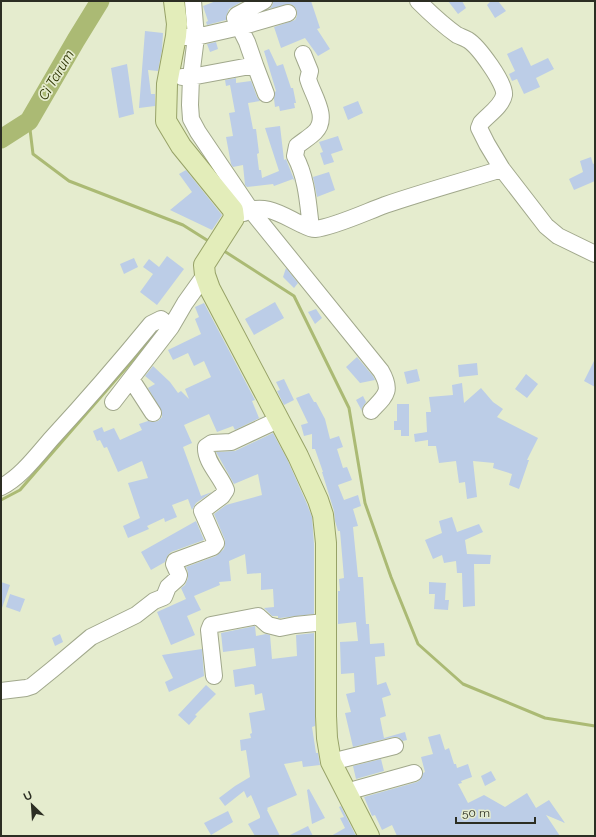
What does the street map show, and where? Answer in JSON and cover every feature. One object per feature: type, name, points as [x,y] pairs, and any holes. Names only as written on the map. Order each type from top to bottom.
[{"type":"main road","points":[[174,1],[177,24],[186,37],[179,77],[178,120],[181,146],[230,205],[234,214],[239,216],[204,270],[210,289],[280,419],[310,479],[323,515],[327,571],[325,622],[327,738],[331,762],[369,836]]},
{"type":"street","points":[[194,1],[186,37],[240,27],[288,13]]},
{"type":"street","points":[[264,1],[236,16],[235,18],[247,42],[266,94]]},
{"type":"street","points":[[418,1],[432,15],[458,36],[469,40],[479,50],[502,86],[504,95],[502,100],[481,123],[479,128],[502,169],[540,220],[549,229],[558,236],[595,254]]},
{"type":"street","points":[[303,54],[310,71],[308,80],[321,118],[315,132],[298,146],[295,156],[299,163],[306,188],[311,228]]},
{"type":"street","points":[[179,77],[255,65]]},
{"type":"street","points":[[371,411],[384,397],[387,391],[388,384],[384,376],[239,216],[263,208],[315,229],[502,169]]},
{"type":"street","points":[[113,402],[131,379],[167,323],[185,303],[204,270]]},
{"type":"street","points":[[1,487],[14,478],[29,463],[101,385],[151,324],[167,323]]},
{"type":"street","points":[[131,379],[153,413]]},
{"type":"street","points":[[1,691],[32,686],[54,670],[92,638],[136,615],[154,601],[164,597],[168,587],[178,578],[179,575],[174,564],[175,561],[213,547],[216,543],[202,515],[202,511],[222,496],[226,490],[209,459],[206,447],[212,443],[231,442],[280,419]]},
{"type":"street","points":[[214,676],[209,630],[211,625],[258,616],[268,625],[276,628],[325,622]]},
{"type":"street","points":[[331,762],[395,746]]},
{"type":"street","points":[[346,792],[414,773]]},
{"type":"building","points":[[216,1],[243,1],[229,9],[226,20],[207,25],[206,22],[208,21],[203,6]]},
{"type":"building","points":[[273,1],[311,1],[320,28],[317,29],[330,49],[318,56],[305,38],[281,48],[274,27],[295,20],[297,11],[294,6],[290,4],[269,9],[272,6]]},
{"type":"building","points":[[448,1],[462,1],[466,8],[458,14]]},
{"type":"building","points":[[491,1],[498,1],[506,11],[495,18],[487,5]]},
{"type":"building","points":[[145,31],[163,33],[162,50],[158,71],[148,70],[151,94],[155,94],[155,106],[139,108]]},
{"type":"building","points":[[216,42],[218,49],[210,52],[207,44]]},
{"type":"building","points":[[522,47],[531,66],[548,58],[554,69],[536,78],[540,87],[524,94],[517,79],[512,81],[509,74],[515,71],[507,54]]},
{"type":"building","points":[[269,49],[277,66],[283,64],[291,88],[293,88],[296,103],[294,103],[295,108],[280,111],[279,106],[275,107],[274,99],[276,91],[264,51]]},
{"type":"building","points":[[127,64],[134,114],[119,118],[111,68]]},
{"type":"building","points":[[236,78],[236,83],[251,81],[260,101],[248,103],[253,129],[256,129],[259,153],[257,154],[259,170],[261,170],[262,178],[279,171],[265,128],[280,126],[284,160],[286,159],[295,182],[293,179],[274,186],[273,184],[247,187],[245,185],[243,165],[233,167],[231,164],[226,137],[233,136],[229,113],[235,112],[230,85],[226,86],[225,80]]},
{"type":"building","points":[[358,101],[363,113],[348,120],[343,107]]},
{"type":"building","points":[[338,136],[343,150],[331,154],[334,162],[324,165],[320,153],[323,152],[319,142]]},
{"type":"building","points":[[591,157],[593,164],[595,163],[595,181],[574,190],[569,179],[583,172],[580,161]]},
{"type":"building","points":[[186,170],[222,215],[212,230],[170,210],[192,192],[179,174]]},
{"type":"building","points":[[329,172],[335,190],[317,197],[313,177]]},
{"type":"building","points":[[167,256],[184,269],[157,305],[140,292],[153,274],[143,267],[149,259],[159,267]]},
{"type":"building","points":[[134,258],[138,267],[124,274],[120,264]]},
{"type":"building","points":[[286,268],[298,283],[294,288],[283,277]]},
{"type":"building","points":[[275,302],[284,318],[254,335],[245,319]]},
{"type":"building","points":[[204,303],[255,400],[252,401],[259,418],[264,416],[235,430],[233,426],[217,432],[209,414],[184,425],[192,443],[183,447],[201,496],[212,492],[196,503],[192,510],[188,499],[172,505],[177,517],[165,522],[164,518],[147,526],[149,529],[128,538],[123,526],[140,518],[128,483],[148,478],[142,461],[118,472],[107,447],[104,448],[100,440],[97,441],[93,431],[102,427],[104,432],[114,428],[120,440],[142,430],[139,424],[148,421],[158,421],[162,417],[162,412],[148,388],[155,384],[145,376],[153,366],[170,382],[178,393],[181,391],[189,399],[185,389],[211,377],[204,361],[194,366],[188,353],[173,360],[168,350],[201,334],[195,319],[199,317],[195,307]]},
{"type":"building","points":[[316,309],[322,318],[315,324],[308,312]]},
{"type":"building","points":[[357,357],[375,380],[360,383],[346,367]]},
{"type":"building","points":[[595,359],[595,387],[584,381]]},
{"type":"building","points":[[477,363],[478,375],[459,377],[458,365]]},
{"type":"building","points":[[417,369],[420,381],[407,384],[404,372]]},
{"type":"building","points":[[526,374],[538,384],[527,398],[515,389]]},
{"type":"building","points":[[284,379],[294,400],[284,405],[277,391],[280,390],[276,382]]},
{"type":"building","points":[[462,383],[464,403],[481,388],[493,402],[503,409],[497,417],[538,438],[527,460],[529,460],[519,489],[509,485],[512,474],[493,468],[494,463],[473,461],[477,497],[467,499],[465,482],[459,483],[456,461],[439,463],[436,446],[428,446],[428,440],[415,442],[414,434],[427,432],[426,412],[431,412],[429,397],[453,395],[452,385]]},
{"type":"building","points":[[309,393],[314,402],[316,402],[325,419],[330,439],[339,436],[343,447],[337,449],[343,468],[347,467],[352,480],[338,485],[344,500],[358,495],[361,506],[353,509],[358,526],[353,527],[358,577],[363,577],[366,624],[369,624],[370,644],[384,643],[385,656],[375,657],[377,685],[386,682],[391,695],[382,698],[386,716],[380,718],[384,738],[405,732],[407,740],[403,741],[398,737],[393,737],[353,747],[345,713],[351,712],[346,694],[355,692],[354,673],[341,674],[340,642],[358,641],[356,622],[338,624],[338,591],[340,591],[339,579],[344,578],[340,531],[338,531],[335,521],[334,511],[323,472],[315,449],[312,449],[312,434],[304,436],[301,425],[308,423],[296,398]]},
{"type":"building","points":[[363,396],[366,402],[362,408],[362,411],[356,400]]},
{"type":"building","points":[[397,404],[409,404],[409,436],[401,436],[401,430],[394,430],[394,421],[397,421]]},
{"type":"building","points":[[273,433],[288,461],[312,517],[314,544],[314,614],[280,618],[278,618],[278,616],[272,616],[264,608],[274,607],[273,589],[261,590],[261,573],[247,574],[245,554],[229,561],[231,581],[219,582],[220,585],[194,596],[201,610],[187,616],[195,635],[171,645],[157,612],[186,599],[181,588],[185,585],[188,578],[186,567],[216,556],[224,549],[225,540],[214,514],[226,505],[262,495],[258,474],[234,484],[216,452],[235,451]]},
{"type":"building","points":[[452,517],[457,532],[479,524],[483,532],[465,540],[467,554],[491,555],[490,564],[474,564],[475,606],[463,607],[462,573],[457,573],[456,561],[444,563],[442,555],[433,559],[425,540],[442,533],[439,521]]},
{"type":"building","points":[[196,521],[204,540],[171,552],[165,562],[151,570],[141,552]]},
{"type":"building","points":[[1,582],[10,585],[2,608],[1,608]]},
{"type":"building","points":[[429,582],[446,583],[445,600],[449,600],[448,610],[434,609],[435,594],[429,594]]},
{"type":"building","points":[[10,594],[25,599],[20,612],[6,607]]},
{"type":"building","points":[[255,626],[256,636],[266,634],[270,635],[272,659],[297,656],[296,635],[314,633],[315,726],[312,727],[316,753],[318,753],[320,765],[303,767],[302,761],[284,764],[297,795],[267,808],[280,836],[255,836],[248,824],[260,818],[260,816],[251,795],[247,798],[244,791],[225,806],[219,798],[250,777],[246,750],[241,751],[240,740],[251,738],[250,734],[252,733],[249,713],[265,710],[262,693],[255,695],[254,685],[252,684],[235,687],[233,670],[256,666],[254,648],[223,652],[221,633]]},
{"type":"building","points":[[60,634],[63,642],[55,646],[52,638]]},
{"type":"building","points":[[202,649],[204,676],[169,692],[165,682],[173,678],[162,655]]},
{"type":"building","points":[[206,685],[216,694],[195,715],[197,716],[189,725],[178,715]]},
{"type":"building","points":[[440,734],[445,750],[449,748],[454,764],[456,764],[457,768],[468,764],[472,777],[461,781],[462,783],[458,784],[468,803],[484,795],[505,807],[527,793],[536,808],[549,800],[565,823],[546,815],[560,836],[397,836],[392,825],[382,830],[375,815],[372,816],[364,797],[420,780],[425,772],[421,757],[433,754],[428,737]]},
{"type":"building","points":[[381,759],[384,771],[356,779],[353,766]]},
{"type":"building","points":[[491,771],[496,780],[485,786],[481,776]]},
{"type":"building","points":[[309,789],[325,818],[312,824],[307,790]]},
{"type":"building","points":[[341,806],[356,836],[331,836],[345,828],[340,818],[344,817],[339,807]]},
{"type":"building","points":[[228,811],[233,822],[211,835],[204,823]]},
{"type":"building","points":[[308,826],[313,836],[288,836]]},
{"type":"waterway","name":"Ci Tarum","points":[[1,139],[29,121],[100,1]]},
{"type":"waterway","points":[[29,121],[33,154],[69,181],[183,225],[210,242]]},
{"type":"waterway","points":[[221,249],[294,296],[349,408],[365,503],[391,577],[418,644],[463,684],[545,718],[595,726]]},
{"type":"waterway","points":[[1,500],[20,490],[158,331]]}]
